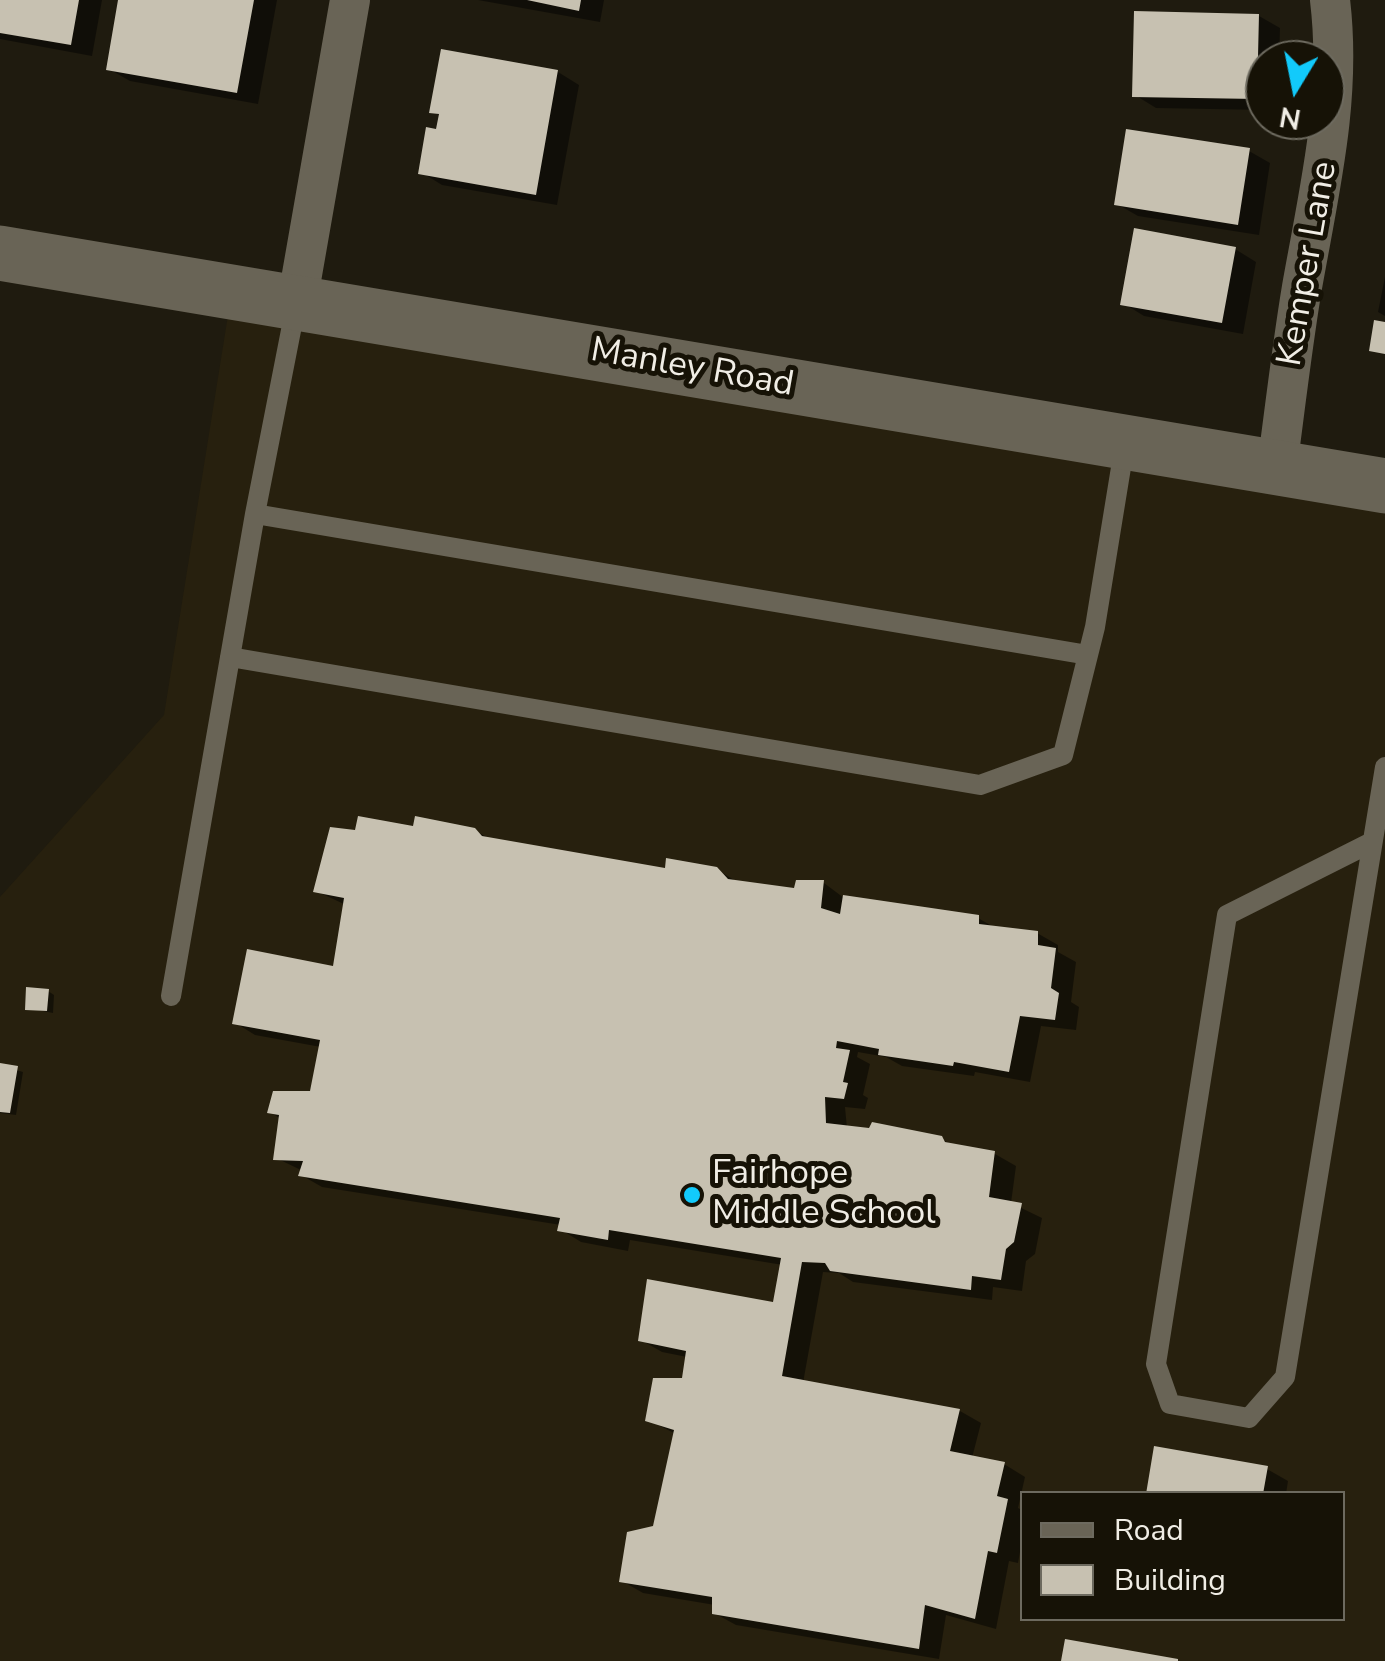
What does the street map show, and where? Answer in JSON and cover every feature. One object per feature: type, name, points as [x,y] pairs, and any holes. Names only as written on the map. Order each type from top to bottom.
[{"type":"street","points":[[297,303],[350,0]]},
{"type":"street","name":"Kemper Lane","points":[[1277,468],[1302,290],[1330,143],[1336,44],[1330,0]]},
{"type":"street","name":"Manley Road","points":[[0,253],[1385,486]]},
{"type":"lane","points":[[172,996],[255,514],[297,303]]},
{"type":"lane","points":[[230,657],[980,786],[1064,755],[1088,655],[1125,442]]},
{"type":"lane","points":[[255,514],[1088,655]]},
{"type":"lane","points":[[1372,842],[1228,915],[1156,1364],[1170,1404],[1249,1418],[1285,1377],[1385,767]]},
{"type":"shaded area","name":"Fairhope Middle School","points":[[229,309],[1385,507],[1385,1661],[0,1661],[0,897],[164,715]]},
{"type":"building","points":[[0,0],[79,0],[71,45],[0,33]]},
{"type":"building","points":[[118,0],[254,0],[237,93],[106,70]]},
{"type":"building","points":[[527,0],[581,0],[579,11]]},
{"type":"building","points":[[1134,11],[1259,14],[1258,40],[1245,40],[1245,99],[1132,97]]},
{"type":"building","points":[[441,49],[558,70],[536,195],[418,174],[426,127],[436,129],[439,114],[429,113]]},
{"type":"building","points":[[1126,129],[1250,148],[1238,225],[1114,205]]},
{"type":"building","points":[[1134,228],[1236,247],[1222,323],[1120,305]]},
{"type":"building","points":[[1374,320],[1385,322],[1385,354],[1369,351]]},
{"type":"building","points":[[358,816],[413,826],[415,816],[475,828],[482,836],[665,868],[666,858],[717,867],[728,879],[794,888],[796,880],[824,880],[821,908],[840,914],[843,895],[979,915],[979,924],[1038,931],[1038,945],[1056,948],[1051,988],[1059,993],[1055,1020],[1020,1016],[1009,1072],[878,1055],[879,1049],[837,1041],[836,1048],[850,1050],[843,1082],[848,1083],[844,1099],[825,1097],[826,1123],[869,1128],[872,1122],[995,1151],[989,1197],[1022,1203],[1014,1242],[1006,1249],[1001,1280],[972,1276],[971,1290],[830,1271],[825,1263],[802,1262],[782,1376],[960,1409],[950,1451],[1005,1462],[997,1496],[1008,1499],[997,1553],[988,1551],[975,1619],[925,1605],[919,1649],[712,1614],[712,1597],[619,1582],[627,1532],[653,1526],[674,1430],[645,1421],[653,1378],[682,1378],[686,1351],[638,1341],[647,1279],[773,1302],[781,1258],[609,1230],[608,1240],[557,1231],[560,1218],[298,1176],[303,1161],[273,1160],[279,1115],[267,1113],[273,1091],[310,1091],[320,1040],[232,1024],[247,949],[333,966],[344,898],[313,892],[330,827],[355,830]]},
{"type":"building","points":[[26,987],[49,989],[47,1011],[25,1010]]},
{"type":"building","points":[[0,1063],[18,1066],[10,1113],[0,1112]]},
{"type":"building","points":[[1154,1446],[1268,1466],[1264,1491],[1146,1491]]},
{"type":"building","points":[[1065,1639],[1178,1659],[1178,1661],[1061,1661]]},
{"type":"place","name":"Fairhope Middle School","points":[[692,1195]]}]
